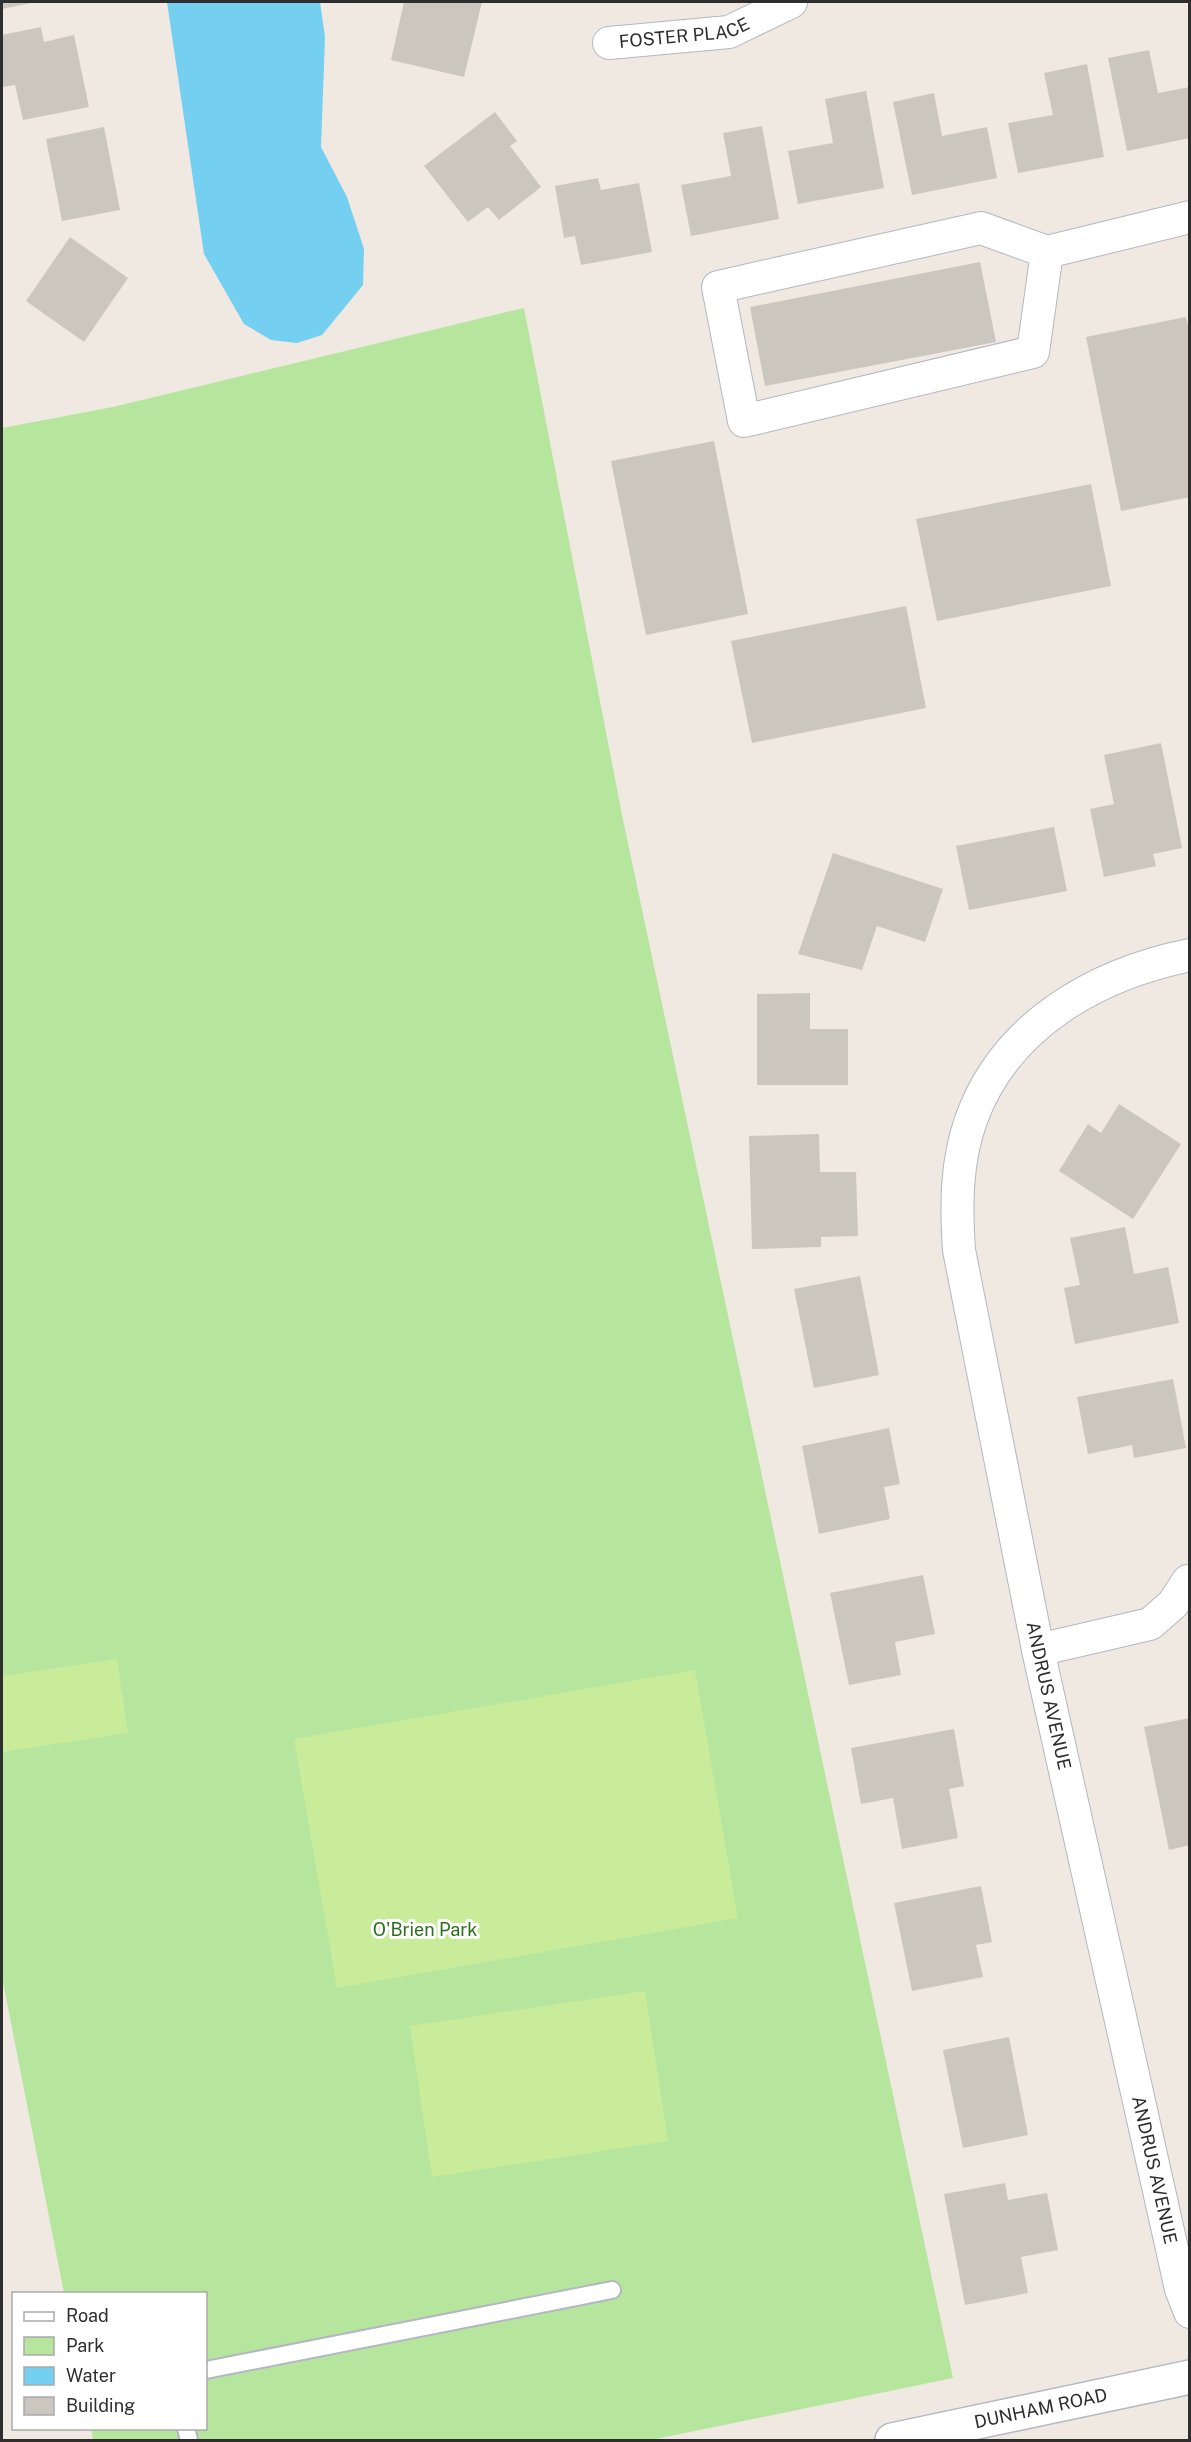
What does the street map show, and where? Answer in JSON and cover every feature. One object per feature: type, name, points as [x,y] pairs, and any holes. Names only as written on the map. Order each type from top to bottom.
[{"type":"street","name":"FOSTER PLACE","points":[[609,43],[729,32],[790,2]]},
{"type":"street","points":[[1047,252],[1032,352],[744,421],[718,287],[981,228],[1047,252],[1190,217]]},
{"type":"street","name":"ANDRUS AVENUE","points":[[1190,955],[1134,968],[1079,994],[1049,1014],[1017,1043],[992,1079],[971,1119],[960,1164],[956,1209],[959,1250],[1038,1650],[1181,2289],[1190,2312]]},
{"type":"street","points":[[1038,1650],[1150,1624],[1173,1604],[1188,1581]]},
{"type":"street","name":"DUNHAM ROAD","points":[[892,2440],[1190,2377]]},
{"type":"lane","points":[[207,2370],[612,2290]]},
{"type":"green space","name":"O'Brien Park","points":[[524,308],[622,815],[953,2378],[651,2440],[93,2440],[91,2430],[207,2430],[207,2292],[64,2292],[2,1977],[2,428],[113,407]]},
{"type":"green space","points":[[117,1659],[128,1733],[2,1752],[2,1676]]},
{"type":"green space","points":[[695,1670],[738,1918],[337,1988],[294,1739]]},
{"type":"green space","points":[[645,1991],[668,2141],[432,2177],[410,2026]]},
{"type":"water","points":[[167,2],[320,2],[325,37],[321,147],[347,197],[364,249],[363,285],[322,335],[297,343],[271,340],[244,324],[204,254]]},
{"type":"building","points":[[2,2],[30,2],[31,3],[2,9]]},
{"type":"building","points":[[404,2],[482,2],[464,77],[391,60]]},
{"type":"building","points":[[41,27],[44,42],[74,35],[89,107],[23,120],[15,85],[2,87],[2,35]]},
{"type":"building","points":[[1149,50],[1158,93],[1190,87],[1190,138],[1127,151],[1108,58]]},
{"type":"building","points":[[1087,64],[1104,157],[1018,173],[1008,123],[1053,115],[1044,73]]},
{"type":"building","points":[[866,91],[884,188],[798,204],[788,151],[833,143],[825,99]]},
{"type":"building","points":[[934,93],[942,136],[987,127],[997,178],[912,195],[893,102]]},
{"type":"building","points":[[495,112],[517,141],[510,146],[541,187],[499,220],[488,207],[468,222],[424,166]]},
{"type":"building","points":[[762,126],[779,219],[691,236],[681,185],[731,176],[723,133]]},
{"type":"building","points":[[104,127],[120,210],[62,221],[46,139]]},
{"type":"building","points":[[598,178],[601,190],[639,183],[652,252],[581,265],[575,236],[564,238],[555,186]]},
{"type":"building","points":[[70,237],[128,278],[84,342],[26,301]]},
{"type":"building","points":[[980,262],[996,342],[765,386],[750,307]]},
{"type":"building","points":[[1186,317],[1190,333],[1190,497],[1121,511],[1086,337]]},
{"type":"building","points":[[714,441],[748,614],[646,635],[611,461]]},
{"type":"building","points":[[1091,484],[1111,586],[937,621],[916,519]]},
{"type":"building","points":[[906,606],[926,708],[752,743],[731,641]]},
{"type":"building","points":[[1161,743],[1182,848],[1153,854],[1156,866],[1104,877],[1090,809],[1114,804],[1104,755]]},
{"type":"building","points":[[1054,827],[1067,891],[969,910],[956,846]]},
{"type":"building","points":[[833,853],[943,889],[925,942],[877,926],[862,970],[798,954]]},
{"type":"building","points":[[810,993],[810,1029],[848,1029],[848,1085],[757,1085],[757,994]]},
{"type":"building","points":[[1119,1104],[1181,1144],[1133,1219],[1059,1171],[1088,1124],[1101,1133]]},
{"type":"building","points":[[819,1134],[820,1172],[856,1172],[858,1236],[821,1237],[821,1247],[752,1249],[749,1136]]},
{"type":"building","points":[[1125,1227],[1134,1274],[1168,1267],[1179,1323],[1075,1344],[1064,1288],[1080,1285],[1070,1238]]},
{"type":"building","points":[[860,1276],[879,1375],[814,1388],[794,1289]]},
{"type":"building","points":[[1173,1379],[1186,1448],[1134,1458],[1132,1445],[1088,1454],[1077,1397]]},
{"type":"building","points":[[889,1428],[900,1484],[884,1487],[890,1519],[819,1534],[802,1446]]},
{"type":"building","points":[[923,1575],[935,1634],[895,1642],[901,1675],[849,1685],[830,1593]]},
{"type":"building","points":[[1190,1718],[1190,1845],[1169,1850],[1144,1727]]},
{"type":"building","points":[[954,1729],[964,1786],[949,1789],[958,1838],[902,1849],[893,1798],[861,1804],[851,1748]]},
{"type":"building","points":[[981,1886],[992,1942],[976,1945],[983,1977],[912,1991],[894,1903]]},
{"type":"building","points":[[1009,2037],[1028,2135],[963,2148],[943,2050]]},
{"type":"building","points":[[1005,2183],[1008,2200],[1047,2193],[1058,2250],[1021,2257],[1028,2293],[965,2305],[944,2194]]}]
